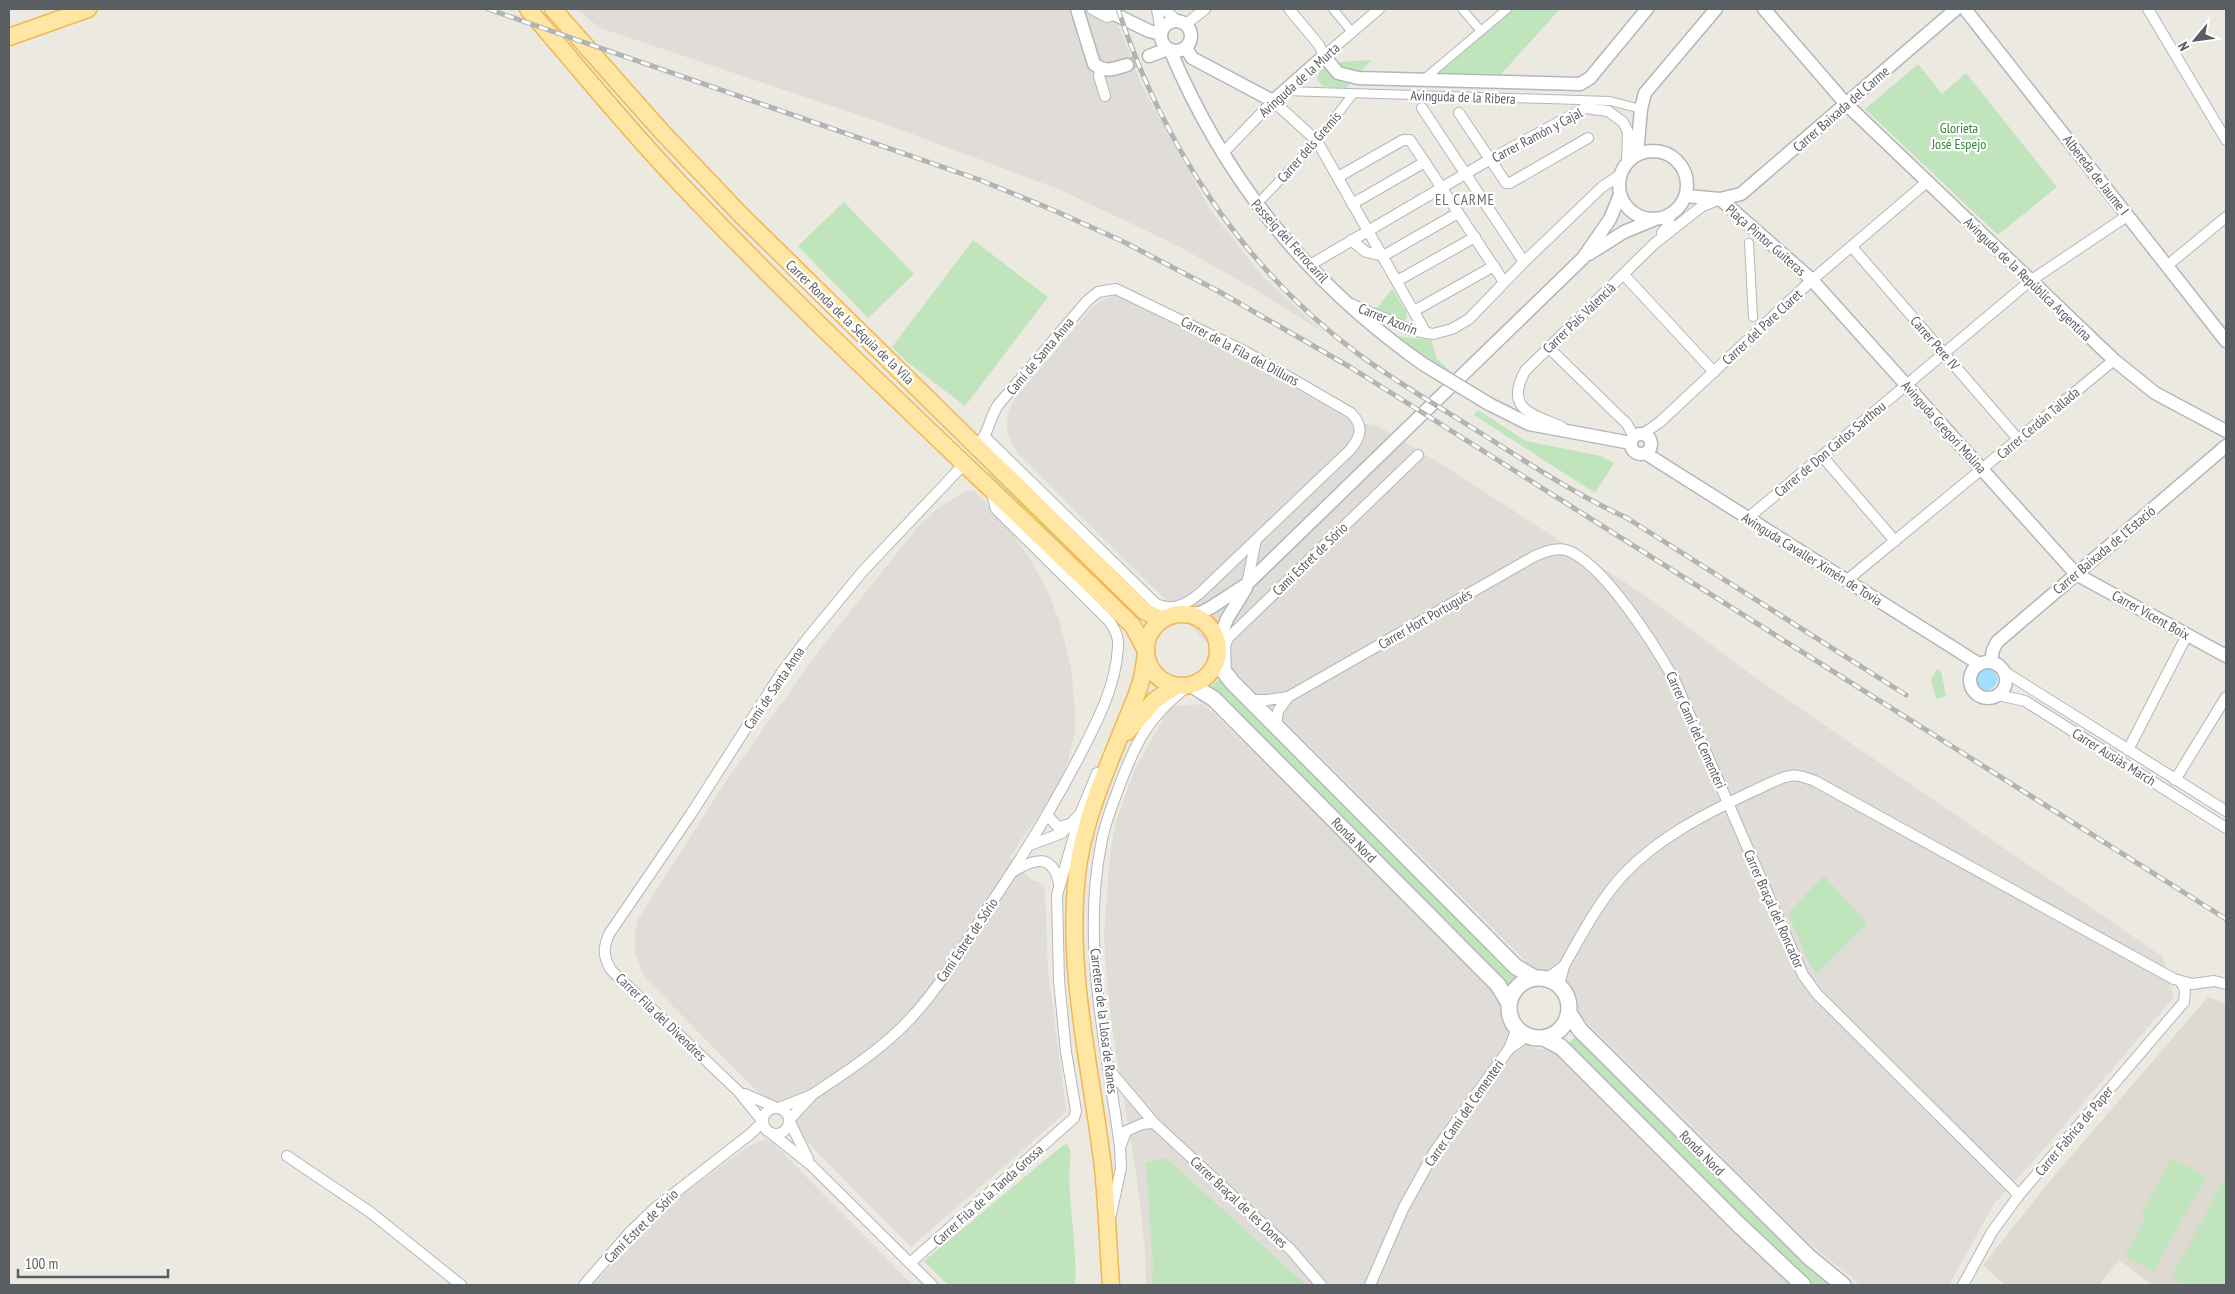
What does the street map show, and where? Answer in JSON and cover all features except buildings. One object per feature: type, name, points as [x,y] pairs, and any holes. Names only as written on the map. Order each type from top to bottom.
[{"type":"main road","points":[[9,37],[88,9]]},
{"type":"main road","name":"Carrer Ronda de la Séquia de la Vila","points":[[528,9],[631,130],[673,176],[823,326],[1133,626],[1146,651]]},
{"type":"main road","name":"Carrer Ronda de la Séquia de la Vila","points":[[553,9],[711,184],[980,442],[1144,611],[1161,613]]},
{"type":"main road","points":[[1111,1285],[1103,1169],[1080,1001],[1075,948],[1077,876],[1083,839],[1096,795],[1143,680],[1148,638],[1153,628],[1161,613],[1170,616],[1186,614],[1207,624],[1214,634],[1217,645],[1216,661],[1210,672],[1202,680],[1185,685],[1148,707],[1119,741]]},
{"type":"main road","points":[[1146,651],[1147,660],[1158,677],[1166,683],[1185,685]]},
{"type":"main road","name":"Ronda Nord","points":[[1216,661],[1249,700],[1516,967],[1547,981]]},
{"type":"main road","name":"Ronda Nord","points":[[1185,685],[1214,699],[1498,985],[1509,1003]]},
{"type":"main road","points":[[1547,981],[1567,998],[1569,1013],[1561,1029],[1544,1038],[1522,1032],[1512,1020],[1509,1003],[1518,986],[1547,981]]},
{"type":"main road","name":"Ronda Nord","points":[[1569,1013],[1580,1030],[1737,1187],[1809,1257],[1843,1285]]},
{"type":"main road","name":"Ronda Nord","points":[[1544,1038],[1561,1046],[1732,1218],[1803,1285]]},
{"type":"street","points":[[1078,9],[1094,64],[1100,69],[1108,71],[1127,65]]},
{"type":"street","points":[[1092,9],[1107,17],[1109,12],[1149,31],[1161,33],[1166,23],[1181,22],[1205,9]]},
{"type":"street","name":"Passeig del Ferrocarril","points":[[1157,9],[1162,42],[1169,50],[1188,92],[1222,154],[1257,205],[1310,265],[1346,302],[1370,324],[1423,364],[1489,404],[1529,424],[1572,432]]},
{"type":"street","points":[[1164,9],[1181,22]]},
{"type":"street","points":[[1289,9],[1319,45],[1324,56]]},
{"type":"street","points":[[1333,9],[1352,32]]},
{"type":"street","name":"Avinguda de la Murta","points":[[1222,154],[1273,101],[1379,9]]},
{"type":"street","points":[[1462,9],[1481,31]]},
{"type":"street","points":[[1422,80],[1507,9]]},
{"type":"street","name":"Avinguda de la Ribera","points":[[1324,56],[1338,73],[1345,77],[1580,84],[1590,78],[1647,9]]},
{"type":"street","points":[[1186,614],[1200,613],[1210,608],[1250,582],[1583,258],[1610,219],[1620,195],[1620,175],[1632,158],[1645,93],[1716,9]]},
{"type":"street","name":"Avinguda de la República Argentina","points":[[1764,9],[1846,104],[1928,181],[2030,282],[2114,360],[2149,389],[2221,429]]},
{"type":"street","name":"Carrer Baixada del Carme","points":[[1720,199],[1741,194],[1956,9]]},
{"type":"street","name":"Albereda de Jaume I","points":[[1965,9],[2226,341]]},
{"type":"street","points":[[2148,9],[2223,124],[2226,140]]},
{"type":"street","name":"Passeig del Ferrocarril","points":[[1181,22],[1192,36],[1186,48],[1188,92]]},
{"type":"street","points":[[1149,56],[1169,50],[1178,51],[1186,48],[1192,58],[1273,101],[1317,141],[1426,333]]},
{"type":"street","points":[[1100,69],[1099,76],[1105,96]]},
{"type":"street","name":"Avinguda de la Ribera","points":[[1284,91],[1610,101],[1641,109]]},
{"type":"street","name":"Carrer dels Gremis","points":[[1263,198],[1317,141],[1353,94]]},
{"type":"street","points":[[1422,108],[1524,262]]},
{"type":"street","name":"Carrer Ramón y Cajal","points":[[1310,265],[1489,160],[1585,108],[1608,111],[1623,122],[1628,132],[1632,158]]},
{"type":"street","points":[[1459,113],[1502,180],[1510,183],[1588,138]]},
{"type":"street","points":[[1338,177],[1403,140],[1413,143],[1504,282]]},
{"type":"street","points":[[1583,258],[1624,232],[1653,220],[1670,216],[1683,204],[1688,186],[1687,176],[1676,159],[1667,153],[1657,151],[1632,158]]},
{"type":"street","points":[[1352,204],[1425,162]]},
{"type":"street","name":"Carrer Azorín","points":[[1346,302],[1398,325],[1426,333],[1446,331],[1461,324],[1602,187],[1620,175]]},
{"type":"street","name":"Carrer del Pare Claret","points":[[1636,438],[1660,422],[1812,280],[1928,181]]},
{"type":"street","points":[[1620,195],[1632,213],[1642,218],[1653,220]]},
{"type":"street","points":[[1686,196],[1720,199]]},
{"type":"street","points":[[1654,244],[1701,207],[1720,199]]},
{"type":"street","name":"Plaça Pintor Guiteras","points":[[1720,199],[1812,280]]},
{"type":"street","points":[[1351,240],[1366,252],[1382,256],[1458,213]]},
{"type":"street","points":[[1654,244],[1668,226],[1670,216]]},
{"type":"street","name":"Carrer de Don Carlos Sarthou","points":[[1748,518],[2030,282],[2127,216]]},
{"type":"street","points":[[2168,265],[2226,217]]},
{"type":"street","points":[[1397,281],[1475,237]]},
{"type":"street","name":"Plaça Pintor Guiteras","points":[[1749,243],[1753,318]]},
{"type":"street","name":"Carrer País Valencià","points":[[1572,432],[1532,415],[1524,409],[1519,398],[1518,385],[1525,370],[1654,244]]},
{"type":"street","name":"Carrer Pere IV","points":[[1852,246],[2018,439]]},
{"type":"street","points":[[1414,311],[1494,266]]},
{"type":"street","points":[[1624,275],[1714,372]]},
{"type":"street","name":"Avinguda Gregori Molina","points":[[1812,280],[2076,574]]},
{"type":"street","name":"Carrer de la Fila del Dilluns","points":[[1111,289],[1116,288],[1132,295],[1246,352],[1351,413],[1360,426],[1359,437],[1350,450],[1256,540]]},
{"type":"street","name":"Camí de Santa Anna","points":[[980,442],[998,405],[1087,301],[1098,292],[1111,289]]},
{"type":"street","points":[[1549,348],[1627,424],[1636,438]]},
{"type":"street","name":"Carrer Cerdán Tallada","points":[[1846,581],[2114,360]]},
{"type":"street","points":[[2221,429],[2222,450]]},
{"type":"street","points":[[1572,432],[1636,438]]},
{"type":"street","name":"Avinguda Cavaller Ximén de Tovia","points":[[1636,438],[1635,452],[1645,453],[1846,581],[1985,662]]},
{"type":"street","name":"Carrer Ronda de la Séquia de la Vila","points":[[980,442],[1122,570],[1161,613]]},
{"type":"street","name":"Carrer Baixada de l'Estació","points":[[1985,662],[1998,642],[2222,450]]},
{"type":"street","name":"Camí Estret de Sório","points":[[1226,675],[1225,646],[1228,638],[1418,455]]},
{"type":"street","points":[[1822,456],[1895,541]]},
{"type":"street","name":"Camí de Santa Anna","points":[[609,934],[691,814],[782,672],[869,564],[965,463]]},
{"type":"street","name":"Carrer Ronda de la Séquia de la Vila","points":[[990,487],[996,509],[1110,622],[1117,634],[1118,646],[1111,684],[1105,702],[1082,750]]},
{"type":"street","points":[[1217,645],[1227,619],[1250,582],[1256,540]]},
{"type":"street","points":[[1161,613],[1167,608],[1189,603],[1256,540]]},
{"type":"street","name":"Carrer Hort Portugués","points":[[1249,700],[1288,697],[1533,557],[1554,550],[1565,550]]},
{"type":"street","name":"Carrer Camí del Cementeri","points":[[1547,981],[1564,966],[1602,901],[1636,863],[1672,834],[1728,803],[1677,687],[1660,654],[1606,583],[1584,560],[1565,550]]},
{"type":"street","points":[[1122,570],[1124,591]]},
{"type":"street","name":"Carrer Vicent Boix","points":[[2076,574],[2226,656]]},
{"type":"street","points":[[2128,750],[2187,635]]},
{"type":"street","points":[[1985,662],[1997,663],[2005,672],[2006,685],[1998,695],[1986,698],[1974,692],[1970,680],[1971,673],[1985,662]]},
{"type":"street","name":"Carrer Ausiàs March","points":[[2005,672],[2226,811]]},
{"type":"street","name":"Carretera de la Llosa de Ranes","points":[[1108,1232],[1120,1168],[1120,1148],[1110,1070],[1098,1004],[1094,942],[1095,894],[1101,843],[1123,775],[1139,740],[1158,711],[1185,685]]},
{"type":"street","name":"Carrer Ausiàs March","points":[[1998,695],[2025,701],[2226,828]]},
{"type":"street","points":[[1276,727],[1278,712],[1288,697]]},
{"type":"street","points":[[2174,780],[2226,697]]},
{"type":"street","points":[[1059,883],[1081,812],[1104,756],[1125,722]]},
{"type":"street","name":"Camí Estret de Sório","points":[[789,1120],[812,1095],[870,1055],[911,1018],[953,962],[1030,845],[1048,816],[1082,750]]},
{"type":"street","points":[[1728,803],[1789,776],[1803,776],[2174,980],[2199,985],[2214,981],[2226,984]]},
{"type":"street","name":"Carrer Braçal del Roncador","points":[[1728,803],[1803,975],[1817,994],[2019,1195]]},
{"type":"street","points":[[1030,845],[1057,836],[1073,823],[1081,812]]},
{"type":"street","points":[[1048,816],[1058,827],[1073,823]]},
{"type":"street","points":[[1013,871],[1032,862],[1044,861],[1052,866],[1059,883]]},
{"type":"street","name":"Carrer Fila de la Tanda Grossa","points":[[910,1263],[1074,1118],[1076,1111],[1066,1052],[1059,973],[1056,913],[1059,883]]},
{"type":"street","name":"Carrer Fila del Divendres","points":[[609,934],[604,944],[604,954],[611,970],[739,1092],[767,1128],[812,1166],[932,1285]]},
{"type":"street","name":"Carrer Fabrica de Paper","points":[[1963,1285],[1987,1239],[2019,1195],[2184,1002],[2185,990],[2181,982]]},
{"type":"street","name":"Carrer Camí del Cementeri","points":[[1370,1285],[1403,1209],[1435,1151],[1522,1032]]},
{"type":"street","name":"Carrer Braçal de les Dones","points":[[1110,1070],[1119,1084],[1154,1123],[1291,1250],[1321,1285]]},
{"type":"street","name":"Carrer Fila del Divendres","points":[[739,1092],[777,1108]]},
{"type":"street","name":"Camí Estret de Sório","points":[[777,1108],[812,1095]]},
{"type":"street","points":[[777,1108],[786,1112],[789,1120],[784,1132],[767,1128],[767,1111],[777,1108]]},
{"type":"street","name":"Carrer Fila del Divendres","points":[[789,1120],[797,1140],[812,1166]]},
{"type":"street","points":[[1120,1148],[1126,1131],[1142,1124],[1154,1123]]},
{"type":"street","name":"Camí Estret de Sório","points":[[584,1285],[654,1208],[749,1135],[767,1128]]},
{"type":"street","points":[[287,1156],[370,1212],[461,1285]]},
{"type":"shaded area","points":[[576,9],[1091,9],[1118,24],[1142,86],[1209,208],[1263,277],[1323,332],[1256,290],[1178,246],[1063,191],[880,122],[600,28]]},
{"type":"shaded area","points":[[1115,295],[1248,361],[1355,423],[1376,425],[1444,466],[1643,594],[1760,681],[2163,957],[2174,997],[2038,1156],[1994,1204],[1949,1285],[1861,1285],[1810,1244],[1232,669],[1013,447],[1007,429],[1008,412],[1016,397],[1090,310],[1097,303]]},
{"type":"shaded area","points":[[965,491],[974,491],[990,507],[1014,535],[1030,559],[1048,592],[1060,623],[1071,668],[1075,731],[1068,762],[1055,791],[1010,857],[1031,880],[1039,882],[1045,888],[1048,970],[1066,1110],[1064,1114],[911,1247],[645,978],[635,953],[635,934],[638,919],[726,781],[818,652],[917,528],[938,508]]},
{"type":"shaded area","points":[[1204,704],[1504,997],[1506,1025],[1517,1038],[1527,1045],[1539,1049],[1554,1048],[1791,1285],[1146,1285],[1145,1248],[1136,1172],[1113,1034],[1107,985],[1104,936],[1110,853],[1116,822],[1134,771],[1171,706]]},
{"type":"shaded area","points":[[2208,997],[2226,1004],[2226,1285],[2152,1285],[2119,1260],[2099,1285],[2005,1285],[1983,1265],[2054,1176]]},
{"type":"shaded area","points":[[765,1139],[772,1142],[913,1285],[593,1285],[643,1230],[686,1192],[746,1148]]},
{"type":"green space","points":[[1514,9],[1560,9],[1501,74],[1438,73]]},
{"type":"green space","points":[[1371,60],[1345,89],[1322,86],[1317,78],[1323,63]]},
{"type":"green space","name":"Glorieta José Espejo","points":[[1918,64],[1942,94],[1966,73],[2057,187],[1998,235],[1865,109]]},
{"type":"green space","points":[[844,202],[914,274],[868,318],[798,246]]},
{"type":"green space","points":[[973,240],[1048,297],[965,406],[906,361],[892,347]]},
{"type":"green space","points":[[1392,289],[1406,311],[1407,317],[1404,321],[1399,321],[1375,310]]},
{"type":"green space","points":[[1396,336],[1431,340],[1437,359],[1450,371],[1449,373],[1412,349]]},
{"type":"green space","points":[[1478,410],[1526,441],[1601,456],[1614,463],[1595,493],[1474,415]]},
{"type":"green space","points":[[992,469],[1126,600],[1119,607],[986,475]]},
{"type":"green space","points":[[1937,669],[1941,671],[1946,696],[1936,699],[1931,679]]},
{"type":"green space","points":[[1220,679],[1520,975],[1508,987],[1209,688]]},
{"type":"green space","points":[[1824,876],[1867,923],[1816,974],[1806,956],[1788,913]]},
{"type":"green space","points":[[1578,1035],[1834,1285],[1811,1285],[1788,1266],[1565,1046]]},
{"type":"green space","points":[[1067,1144],[1071,1151],[1070,1201],[1075,1252],[1075,1285],[948,1285],[924,1261],[1062,1146]]},
{"type":"green space","points":[[1166,1158],[1306,1285],[1152,1285],[1153,1264],[1146,1163]]},
{"type":"green space","points":[[2172,1158],[2206,1177],[2153,1271],[2125,1256],[2146,1217],[2141,1214]]},
{"type":"green space","points":[[2226,1175],[2226,1285],[2185,1285],[2172,1277]]},
{"type":"water","points":[[1986,668],[1996,675],[1997,679],[1990,689],[1986,690],[1976,683],[1975,679],[1982,669]]},
{"type":"tunnel","points":[[1127,65],[1149,56]]},
{"type":"railway","points":[[488,9],[980,180],[1122,241],[1218,291],[1350,367],[2226,919]]},
{"type":"railway","points":[[1118,9],[1136,59],[1158,108],[1183,155],[1211,200],[1277,282],[1316,319],[1357,353],[1413,391],[1567,487],[1627,518],[1906,695]]},
{"type":"district","name":"EL CARME","points":[[1465,200]]}]
